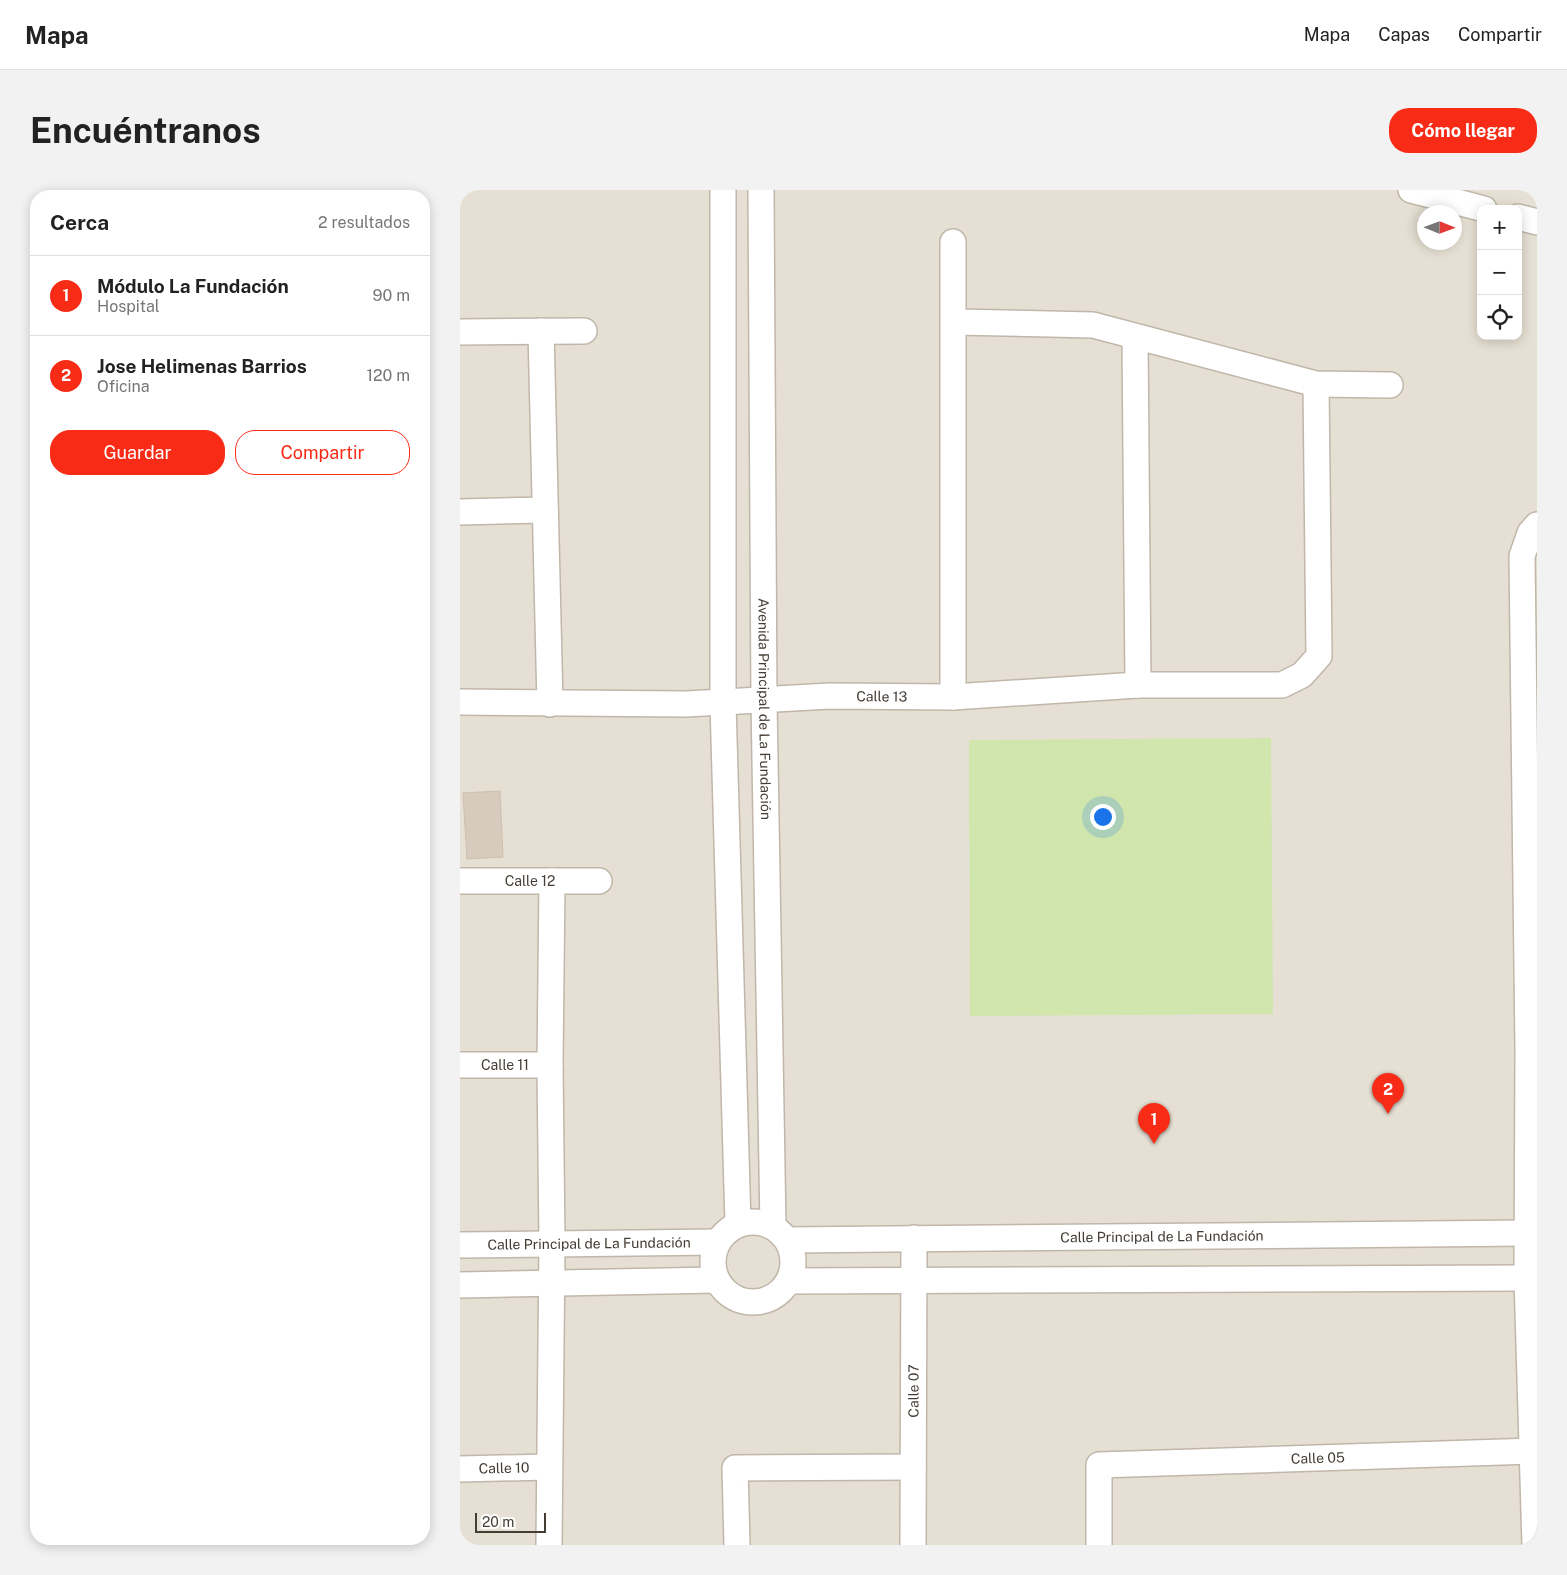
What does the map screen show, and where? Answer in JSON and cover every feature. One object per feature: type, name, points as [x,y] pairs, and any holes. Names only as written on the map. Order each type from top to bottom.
[{"type":"street","points":[[723,190],[723,704],[738,1224]]},
{"type":"street","name":"Avenida Principal de La Fundación","points":[[761,190],[764,701],[780,1233],[794,1259],[790,1281]]},
{"type":"street","points":[[1411,190],[1477,207]]},
{"type":"street","points":[[1522,219],[1537,222]]},
{"type":"street","points":[[953,242],[955,322],[953,697]]},
{"type":"street","points":[[955,322],[1094,325],[1316,384],[1390,385]]},
{"type":"street","points":[[541,331],[550,704]]},
{"type":"street","points":[[460,332],[584,331]]},
{"type":"street","points":[[1135,337],[1138,685]]},
{"type":"street","name":"Calle 13","points":[[460,702],[723,704],[830,696],[953,697],[1138,685],[1282,685],[1302,675],[1319,656],[1316,384]]},
{"type":"street","points":[[460,512],[545,510]]},
{"type":"street","points":[[1535,1545],[1530,689],[1522,556],[1530,532],[1537,525]]},
{"type":"street","name":"Calle 12","points":[[460,881],[599,881]]},
{"type":"street","points":[[549,1545],[548,1467],[552,1244],[550,1065],[552,881]]},
{"type":"street","name":"Calle 11","points":[[460,1065],[550,1065]]},
{"type":"street","points":[[780,1233],[759,1222],[738,1224],[726,1232],[718,1242],[713,1256],[713,1270],[716,1280],[730,1296],[743,1302],[760,1303],[774,1298],[790,1281],[915,1282],[1532,1278]]},
{"type":"street","name":"Calle Principal de La Fundación","points":[[780,1233],[914,1238],[1532,1234]]},
{"type":"street","name":"Calle 07","points":[[913,1545],[914,1238]]},
{"type":"street","name":"Calle Principal de La Fundación","points":[[460,1245],[718,1242]]},
{"type":"street","points":[[460,1285],[716,1280]]},
{"type":"street","name":"Calle 05","points":[[1099,1545],[1098,1465],[1535,1451]]},
{"type":"street","name":"Calle 10","points":[[460,1469],[548,1467]]},
{"type":"street","points":[[737,1545],[736,1468],[912,1467]]},
{"type":"shaded area","points":[[460,190],[1537,190],[1537,1545],[460,1545]]},
{"type":"green space","points":[[1271,738],[1273,1014],[970,1016],[969,740]]},
{"type":"building","points":[[500,791],[503,857],[467,859],[463,793]]},
{"type":"place","name":"Jose Helimenas Barrios","points":[[1388,1114]]},
{"type":"place","name":"Módulo La Fundación","points":[[1154,1144]]}]
